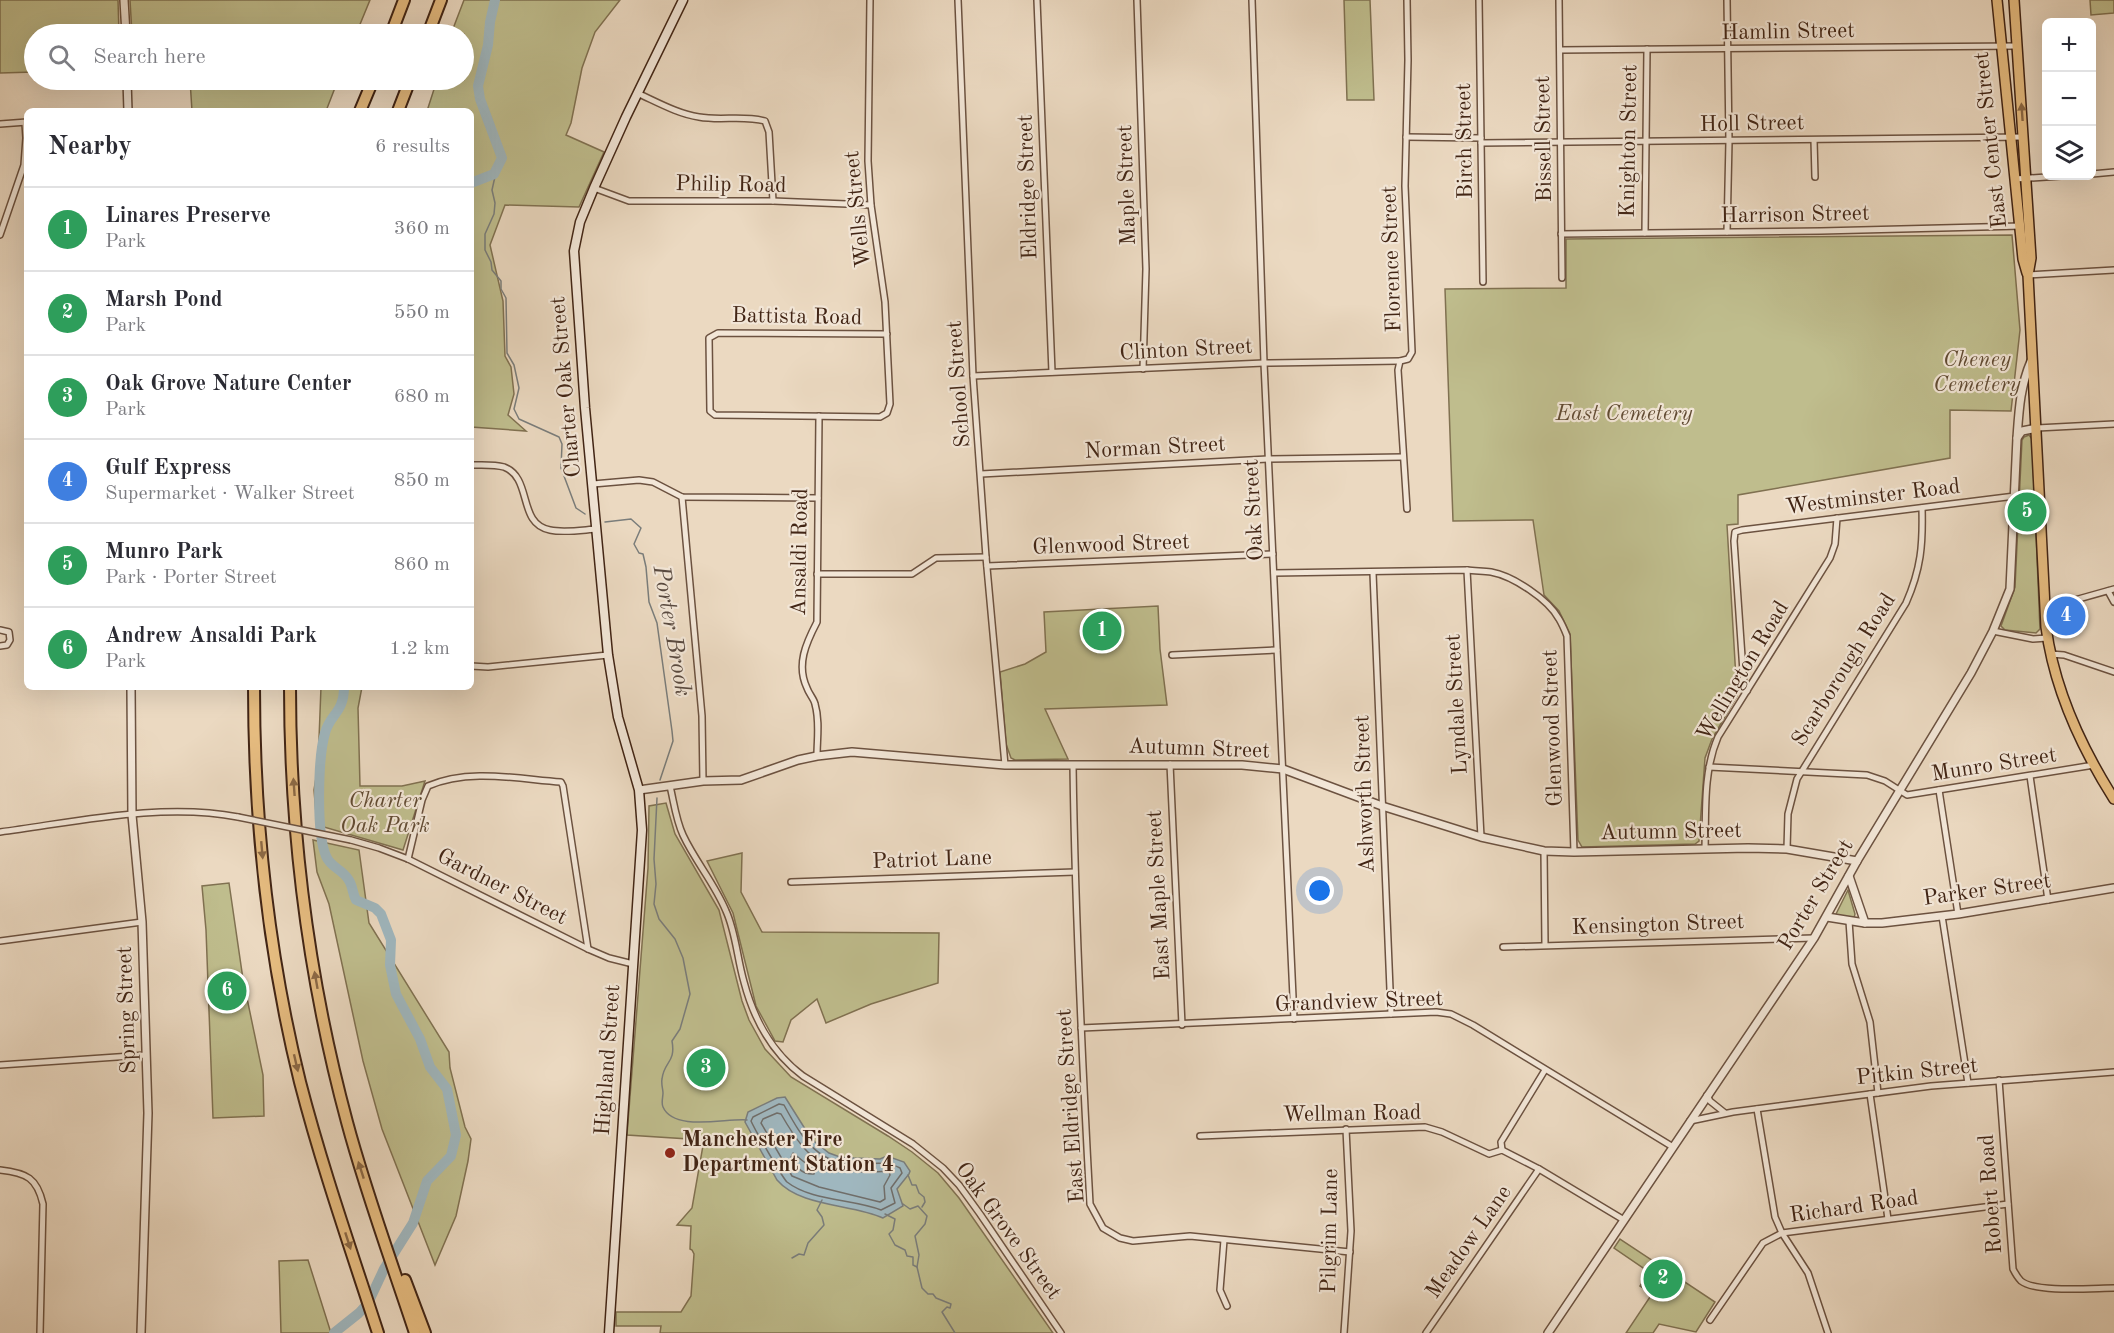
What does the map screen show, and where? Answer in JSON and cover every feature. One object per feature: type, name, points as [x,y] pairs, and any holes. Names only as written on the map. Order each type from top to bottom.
[{"type":"highway","points":[[432,24],[441,1]]},
{"type":"highway","points":[[395,24],[403,2]]},
{"type":"highway","points":[[361,108],[369,90]]},
{"type":"highway","points":[[399,108],[406,90]]},
{"type":"highway","points":[[254,690],[259,825],[278,974],[294,1056],[309,1113],[378,1333]]},
{"type":"highway","points":[[290,690],[297,835],[314,972],[339,1089],[356,1153],[387,1248],[398,1263],[415,1333]]},
{"type":"highway","points":[[363,1287],[371,1333]]},
{"type":"highway","points":[[406,1293],[425,1333]]},
{"type":"main road","name":"Charter Oak Street","points":[[639,790],[618,714],[608,655],[574,251],[580,222],[594,188],[683,0]]},
{"type":"main road","name":"East Center Street","points":[[1997,0],[2014,178],[2031,258],[2028,275],[2034,356],[2045,606],[2050,654],[2060,688],[2094,765],[2114,799]]},
{"type":"main road","name":"East Center Street","points":[[2014,0],[2027,178],[2024,226]]},
{"type":"main road","name":"Highland Street","points":[[609,1333],[641,849],[639,790]]},
{"type":"street","points":[[124,0],[125,24]]},
{"type":"street","name":"Wells Street","points":[[870,0],[868,162],[871,205],[885,302],[890,404],[887,413]]},
{"type":"street","name":"School Street","points":[[958,0],[973,376],[986,557],[1005,765]]},
{"type":"street","name":"Eldridge Street","points":[[1037,0],[1052,372]]},
{"type":"street","name":"Maple Street","points":[[1137,0],[1146,269],[1143,369]]},
{"type":"street","name":"Oak Street","points":[[1252,0],[1264,363],[1294,1019]]},
{"type":"street","name":"Florence Street","points":[[1407,0],[1405,186],[1412,352],[1408,359],[1400,361],[1398,370],[1407,509]]},
{"type":"street","name":"Birch Street","points":[[1479,0],[1483,282]]},
{"type":"street","name":"Bissell Street","points":[[1559,0],[1562,278]]},
{"type":"street","points":[[1727,0],[1729,141],[1727,232]]},
{"type":"street","name":"Hamlin Street","points":[[1560,50],[2017,46]]},
{"type":"street","name":"Knighton Street","points":[[1645,233],[1647,49]]},
{"type":"street","points":[[127,90],[128,108]]},
{"type":"street","points":[[637,93],[700,118],[753,118],[765,121],[769,132],[773,201]]},
{"type":"street","points":[[0,124],[24,123]]},
{"type":"street","name":"Holl Street","points":[[1406,137],[1560,142],[2024,137]]},
{"type":"street","points":[[1814,140],[1815,177]]},
{"type":"street","points":[[0,235],[24,165]]},
{"type":"street","points":[[2096,174],[2114,172]]},
{"type":"street","points":[[2014,178],[2042,177]]},
{"type":"street","name":"Philip Road","points":[[594,188],[629,201],[773,201],[871,205]]},
{"type":"street","name":"Harrison Street","points":[[1562,234],[2024,226]]},
{"type":"street","points":[[2028,275],[2114,270]]},
{"type":"street","name":"Battista Road","points":[[887,334],[718,333],[709,338],[710,411],[715,415],[880,417],[887,413]]},
{"type":"street","name":"Porter Street","points":[[1548,1333],[1814,938],[1857,861],[1960,692],[1993,631],[2010,589],[2017,438],[2022,387],[2034,356]]},
{"type":"street","name":"Clinton Street","points":[[973,376],[1264,363],[1400,361]]},
{"type":"street","name":"Ansaldi Road","points":[[817,756],[815,703],[806,687],[803,675],[803,651],[817,622],[819,416]]},
{"type":"street","points":[[2017,438],[2022,431],[2037,428],[2114,424]]},
{"type":"street","name":"Norman Street","points":[[981,474],[1268,459],[1403,457]]},
{"type":"street","points":[[474,465],[504,467],[518,477],[529,513],[537,525],[551,531],[597,529]]},
{"type":"street","points":[[593,484],[639,480],[653,482],[682,497],[818,498]]},
{"type":"street","name":"Westminster Road","points":[[1747,691],[1744,686],[1734,541],[1736,532],[2015,496]]},
{"type":"street","points":[[682,497],[702,716],[703,781]]},
{"type":"street","name":"Scarborough Road","points":[[1787,849],[1788,814],[1797,779],[1906,603],[1919,569],[1922,552],[1922,507]]},
{"type":"street","name":"Wellington Road","points":[[1705,849],[1709,767],[1718,737],[1830,558],[1835,544],[1837,518]]},
{"type":"street","name":"Glenwood Street","points":[[987,566],[1273,554]]},
{"type":"street","points":[[817,574],[912,574],[936,558],[986,557]]},
{"type":"street","name":"Glenwood Street","points":[[1274,573],[1467,570],[1491,572],[1510,578],[1526,588],[1559,618],[1567,636],[1574,852]]},
{"type":"street","name":"Lyndale Street","points":[[1467,570],[1480,837]]},
{"type":"street","name":"Ashworth Street","points":[[1373,573],[1391,1014]]},
{"type":"street","points":[[2045,606],[2057,605],[2111,590],[2114,602]]},
{"type":"street","points":[[0,630],[9,632],[10,640],[7,645],[0,646]]},
{"type":"street","points":[[1993,631],[2033,639],[2048,638]]},
{"type":"street","points":[[1172,655],[1277,650]]},
{"type":"street","points":[[2050,654],[2064,656],[2114,672]]},
{"type":"street","points":[[474,666],[488,667],[608,655]]},
{"type":"street","name":"Spring Street","points":[[131,690],[132,815],[141,922],[148,1144],[141,1333]]},
{"type":"street","name":"Autumn Street","points":[[639,790],[703,781],[741,780],[798,760],[852,752],[1005,765],[1242,765],[1283,769],[1382,806],[1480,837],[1544,851],[1787,849],[1857,861]]},
{"type":"street","name":"East Maple Street","points":[[1170,764],[1182,1025]]},
{"type":"street","name":"East Eldridge Street","points":[[1073,765],[1081,1028],[1090,1204],[1103,1228],[1120,1238],[1133,1241],[1190,1236],[1350,1252]]},
{"type":"street","name":"Munro Street","points":[[1900,790],[1907,795],[2094,765]]},
{"type":"street","points":[[1709,767],[1867,775],[1885,781],[1900,790]]},
{"type":"street","points":[[408,859],[422,800],[428,786],[450,779],[483,776],[561,782],[588,949]]},
{"type":"street","points":[[2030,776],[2048,900]]},
{"type":"street","name":"Oak Grove Street","points":[[670,786],[683,834],[722,900],[729,918],[752,1007],[772,1047],[786,1064],[913,1144],[943,1168],[980,1215],[1061,1333]]},
{"type":"street","points":[[1939,790],[1958,914]]},
{"type":"street","name":"Gardner Street","points":[[0,832],[189,810],[238,817],[351,840],[408,859],[588,949],[609,958],[633,964]]},
{"type":"street","points":[[1544,851],[1545,945]]},
{"type":"street","name":"Patriot Lane","points":[[791,882],[1075,872]]},
{"type":"street","points":[[1849,876],[1865,923]]},
{"type":"street","name":"Parker Street","points":[[1827,917],[1865,923],[1882,923],[1958,914],[2114,888]]},
{"type":"street","points":[[1942,916],[1968,1083]]},
{"type":"street","points":[[1849,921],[1852,964],[1870,1022],[1878,1093]]},
{"type":"street","points":[[0,941],[141,922]]},
{"type":"street","name":"Kensington Street","points":[[1503,947],[1814,938]]},
{"type":"street","name":"Grandview Street","points":[[1081,1028],[1436,1012],[1451,1014],[1473,1025],[1673,1147]]},
{"type":"street","points":[[0,1065],[146,1055]]},
{"type":"street","points":[[1502,1150],[1501,1142],[1545,1070]]},
{"type":"street","name":"Pitkin Street","points":[[1690,1121],[1725,1113],[1878,1093],[2000,1080],[2114,1072]]},
{"type":"street","name":"Robert Road","points":[[2000,1080],[2013,1269],[2021,1281],[2032,1286],[2114,1288]]},
{"type":"street","points":[[1870,1094],[1888,1219]]},
{"type":"street","points":[[1707,1095],[1710,1101],[1725,1113]]},
{"type":"street","points":[[1757,1109],[1775,1217],[1782,1233],[1808,1273],[1828,1333]]},
{"type":"street","name":"Wellman Road","points":[[1200,1136],[1425,1127],[1442,1132],[1489,1155],[1502,1150],[1539,1169],[1624,1220]]},
{"type":"street","name":"Pilgrim Lane","points":[[1344,1333],[1351,1231],[1346,1129]]},
{"type":"street","name":"Meadow Lane","points":[[1426,1333],[1539,1169]]},
{"type":"street","points":[[0,1170],[28,1176],[39,1189],[43,1204],[40,1333]]},
{"type":"street","name":"Richard Road","points":[[1710,1320],[1763,1243],[1782,1233],[2008,1204]]},
{"type":"street","points":[[1224,1240],[1220,1290],[1227,1306]]},
{"type":"green space","points":[[0,0],[118,0],[119,24],[24,24],[24,72],[0,73]]},
{"type":"green space","points":[[130,0],[370,0],[360,24],[131,24]]},
{"type":"green space","points":[[464,0],[620,0],[595,32],[582,68],[571,123],[566,135],[604,152],[579,207],[505,205],[490,245],[503,301],[505,356],[511,367],[514,394],[508,415],[526,431],[474,427],[474,108],[428,108],[434,90],[474,90],[474,24],[455,24]]},
{"type":"green space","points":[[1344,0],[1370,0],[1374,100],[1347,100]]},
{"type":"green space","points":[[2090,0],[2114,0],[2114,13],[2091,15]]},
{"type":"green space","points":[[191,90],[334,90],[327,108],[192,108]]},
{"type":"green space","name":"East Cemetery","points":[[2012,235],[2020,330],[2011,411],[1950,410],[1950,458],[1738,495],[1738,524],[1727,525],[1737,696],[1712,739],[1705,758],[1699,841],[1695,844],[1582,847],[1578,840],[1570,634],[1559,611],[1544,595],[1533,520],[1453,521],[1445,289],[1566,288],[1566,239]]},
{"type":"green space","points":[[2029,435],[2032,439],[2040,629],[2036,633],[2005,630],[2001,626],[2015,587],[2022,440]]},
{"type":"green space","points":[[1158,606],[1160,649],[1167,705],[1045,709],[1068,759],[1015,760],[1011,758],[1006,744],[1000,672],[1025,664],[1046,652],[1044,612]]},
{"type":"green space","name":"Charter Oak Park","points":[[321,690],[361,690],[358,708],[360,786],[402,786],[425,781],[403,850],[317,825],[314,790],[318,765]]},
{"type":"green space","points":[[666,803],[675,834],[719,910],[742,1001],[749,1020],[765,1049],[791,1077],[888,1136],[938,1173],[959,1198],[1053,1333],[660,1333],[661,1326],[616,1326],[616,1312],[681,1312],[691,1296],[694,1254],[690,1249],[691,1226],[677,1225],[692,1208],[704,1140],[627,1135],[648,868],[649,806]]},
{"type":"green space","points":[[313,840],[359,850],[369,923],[449,1052],[450,1068],[465,1127],[471,1139],[456,1216],[435,1265],[382,1129],[363,1061],[329,904],[317,872]]},
{"type":"green space","points":[[742,853],[741,892],[762,932],[939,933],[938,983],[871,1004],[826,1023],[817,999],[791,1020],[783,1042],[775,1041],[756,1006],[733,913],[707,861]]},
{"type":"green space","points":[[229,883],[243,979],[263,1075],[264,1116],[213,1118],[206,930],[202,886]]},
{"type":"green space","points":[[1848,890],[1855,914],[1854,918],[1836,914]]},
{"type":"green space","points":[[1620,1239],[1715,1302],[1696,1332],[1659,1324],[1653,1333],[1626,1333],[1652,1294],[1640,1286],[1649,1272],[1614,1248]]},
{"type":"green space","points":[[308,1260],[331,1333],[281,1333],[279,1261]]},
{"type":"water","points":[[785,1097],[807,1132],[829,1153],[854,1158],[880,1159],[887,1156],[904,1162],[910,1171],[897,1189],[903,1206],[883,1218],[812,1200],[787,1189],[777,1180],[745,1122],[748,1112],[777,1098]]},
{"type":"waterway","points":[[474,182],[494,174],[502,158],[480,99],[478,86],[488,45],[495,0]]},
{"type":"waterway","name":"Porter Brook","points":[[496,172],[492,190],[495,203],[494,214],[485,234],[485,250],[492,270],[501,281],[501,289],[506,298],[507,353],[514,365],[519,388],[514,409],[519,419],[559,437],[562,444],[561,468],[576,508],[585,514]]},
{"type":"waterway","name":"Porter Brook","points":[[605,522],[631,519],[641,528],[634,544],[639,553],[643,554],[646,567],[649,602],[657,623],[673,741],[660,780]]},
{"type":"waterway","points":[[334,1333],[368,1303],[384,1269],[413,1223],[427,1181],[451,1156],[456,1135],[447,1089],[430,1067],[420,1039],[396,994],[390,965],[391,940],[381,914],[375,908],[356,900],[350,881],[328,860],[323,845],[319,813],[323,744],[327,727],[342,702],[344,690]]},
{"type":"waterway","name":"Porter Brook","points":[[657,798],[654,904],[659,919],[675,939],[683,958],[690,994],[680,1029],[672,1041],[671,1058],[663,1073],[662,1105],[669,1115],[689,1122],[747,1120]]},
{"type":"waterway","points":[[908,1175],[912,1185],[916,1185],[919,1193],[924,1197],[925,1202],[922,1207]]},
{"type":"waterway","points":[[792,1258],[799,1254],[804,1255],[808,1243],[824,1225],[817,1210],[822,1200]]},
{"type":"waterway","points":[[903,1204],[910,1209],[918,1206],[927,1216],[925,1224],[915,1236],[919,1255],[917,1267],[922,1288],[928,1294],[933,1294],[936,1298],[951,1304],[950,1308],[947,1307],[942,1312],[955,1333]]},
{"type":"waterway","points":[[885,1214],[895,1219],[893,1230],[889,1234],[895,1245],[905,1250],[907,1256],[913,1257],[913,1265],[917,1267]]},
{"type":"place","name":"Munro Park","points":[[2027,512]]},
{"type":"place","name":"Gulf Express","points":[[2066,616]]},
{"type":"place","name":"Linares Preserve","points":[[1102,631]]},
{"type":"place","name":"Andrew Ansaldi Park","points":[[227,991]]},
{"type":"place","name":"Oak Grove Nature Center","points":[[706,1068]]},
{"type":"place","name":"Manchester Fire Department Station 4","points":[[670,1153]]},
{"type":"place","name":"Marsh Pond","points":[[1663,1279]]},
{"type":"park label","name":"Cheney Cemetery","points":[[1977,372]]}]
